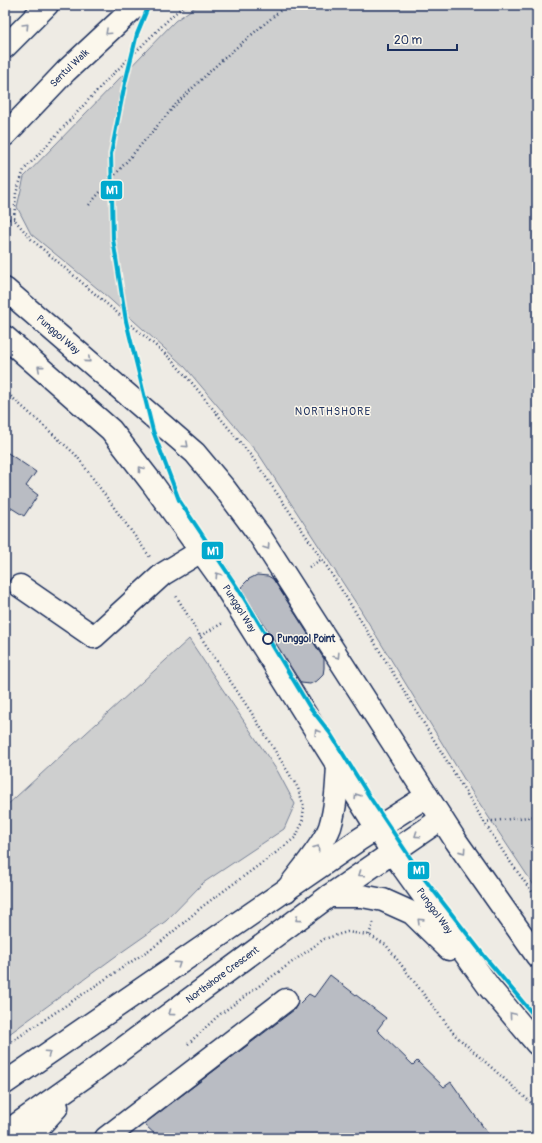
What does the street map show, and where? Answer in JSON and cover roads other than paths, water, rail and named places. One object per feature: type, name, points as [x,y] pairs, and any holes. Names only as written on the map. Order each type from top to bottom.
[{"type":"main road","points":[[5,48],[47,5]]},
{"type":"main road","name":"Sentul Walk","points":[[5,135],[66,71],[137,5]]},
{"type":"main road","name":"Punggol Way","points":[[5,289],[195,453],[225,489],[260,536],[441,819],[537,956]]},
{"type":"main road","name":"Punggol Way","points":[[5,337],[111,430],[152,483],[218,576],[392,852],[489,987],[537,1044]]},
{"type":"main road","points":[[20,586],[94,638],[163,574],[201,551]]},
{"type":"main road","points":[[286,891],[320,844],[330,827],[337,794],[338,765]]},
{"type":"main road","points":[[9,1079],[286,891],[377,827],[427,796]]},
{"type":"main road","name":"Northshore Crescent","points":[[5,1133],[90,1073],[329,896],[441,819]]},
{"type":"main road","points":[[329,896],[362,896],[383,900],[412,913],[489,987]]},
{"type":"main road","points":[[106,1138],[286,1000]]},
{"type":"main road","points":[[30,1138],[90,1073]]},
{"type":"place","name":"Punggol Point","points":[[268,639]]},
{"type":"district","name":"NORTHSHORE","points":[[333,411]]}]
